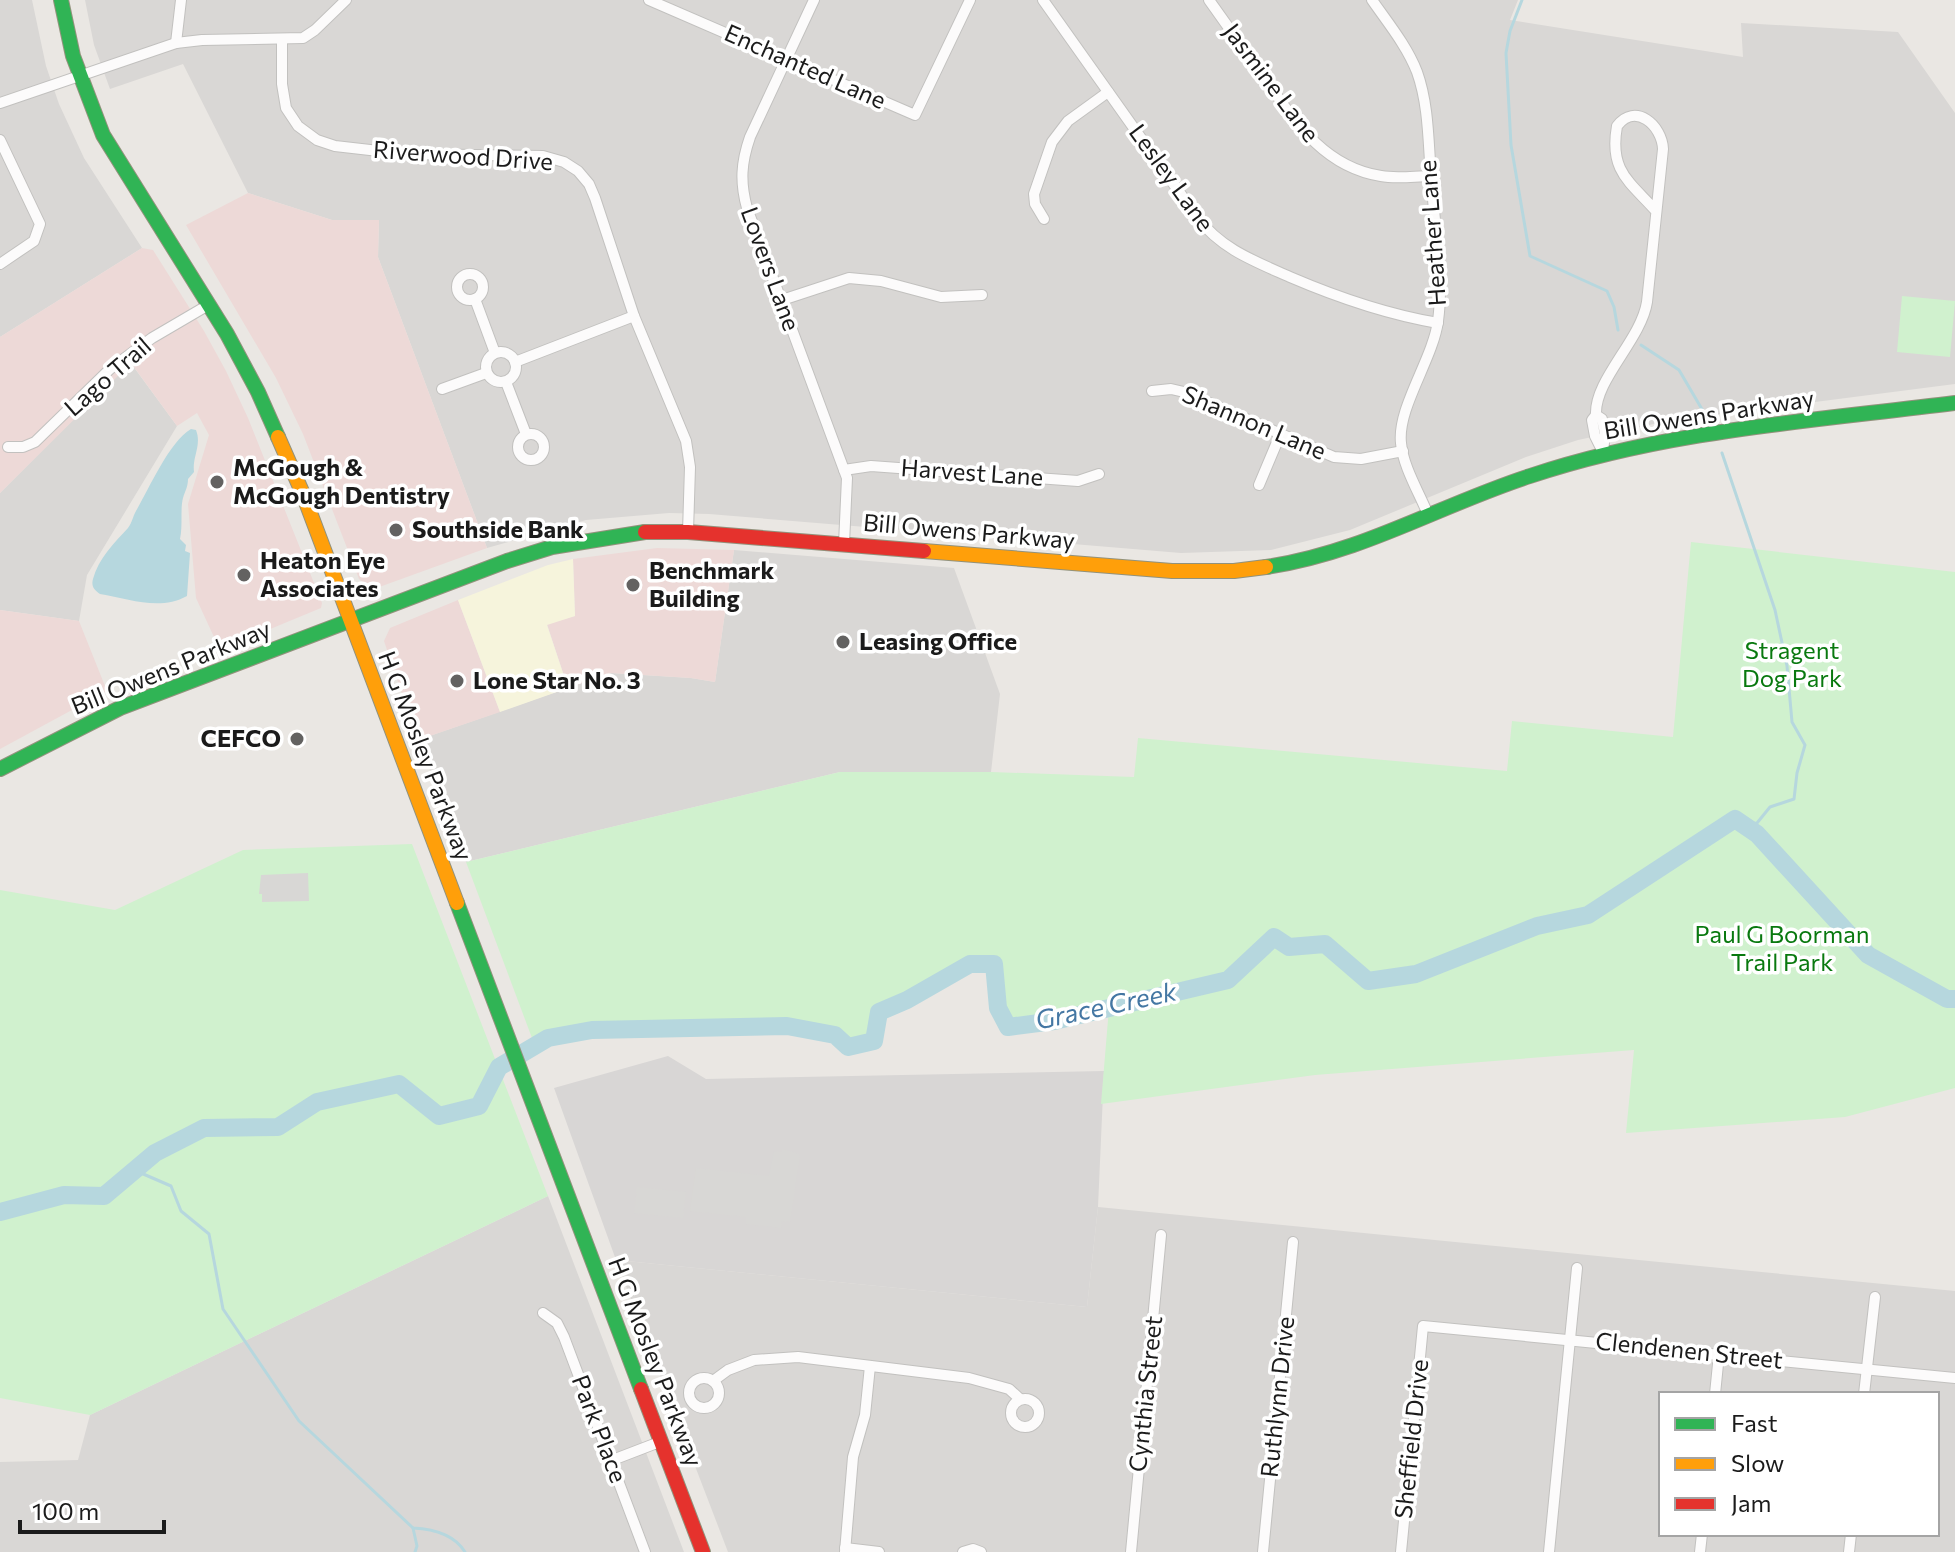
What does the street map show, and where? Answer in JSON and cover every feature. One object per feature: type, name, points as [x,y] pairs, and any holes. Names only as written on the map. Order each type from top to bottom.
[{"type":"main road","name":"H G Mosley Parkway","points":[[61,0],[68,39],[96,119],[112,151],[210,304],[280,440],[703,1552]]},
{"type":"main road","name":"Bill Owens Parkway","points":[[0,769],[120,708],[350,620],[507,561],[552,547],[614,535],[688,532],[1172,571],[1222,572],[1306,561],[1364,543],[1537,472],[1603,452],[1714,433],[1955,403]]},
{"type":"street","points":[[176,43],[181,0]]},
{"type":"street","points":[[0,103],[176,43],[209,39],[298,39],[308,35],[346,0]]},
{"type":"street","name":"Enchanted Lane","points":[[649,0],[665,2],[915,115],[970,0]]},
{"type":"street","name":"Lovers Lane","points":[[814,0],[750,137],[741,171],[747,208],[844,470],[847,487],[844,544]]},
{"type":"street","name":"Lesley Lane","points":[[1043,0],[1202,224],[1226,247],[1347,301],[1389,314],[1438,323]]},
{"type":"street","name":"Jasmine Lane","points":[[1209,0],[1292,118],[1317,146],[1343,163],[1371,174],[1431,176]]},
{"type":"street","name":"Heather Lane","points":[[1372,0],[1402,42],[1421,83],[1439,271],[1438,323],[1432,350],[1403,423],[1401,439],[1429,517]]},
{"type":"street","name":"Riverwood Drive","points":[[282,40],[282,84],[286,108],[298,126],[317,140],[335,146],[405,154],[543,156],[564,162],[578,171],[589,184],[634,316],[688,448],[688,532]]},
{"type":"street","points":[[1044,219],[1035,204],[1034,194],[1052,142],[1068,121],[1108,92]]},
{"type":"street","points":[[1603,452],[1605,433],[1602,419],[1596,415],[1599,396],[1644,315],[1656,211],[1662,138],[1645,118],[1630,115],[1617,126],[1615,158],[1624,175],[1656,211]]},
{"type":"street","points":[[0,140],[39,219],[39,231],[34,241],[0,264]]},
{"type":"street","points":[[782,300],[849,278],[881,281],[941,297],[982,295]]},
{"type":"street","points":[[475,299],[495,353]]},
{"type":"street","name":"Lago Trail","points":[[8,447],[23,447],[35,442],[110,369],[152,338],[210,304]]},
{"type":"street","points":[[515,362],[634,316]]},
{"type":"street","points":[[504,352],[515,362],[516,371],[506,382],[496,382],[486,373],[486,363],[495,353],[504,352]]},
{"type":"street","points":[[442,389],[486,373]]},
{"type":"street","points":[[506,382],[526,434]]},
{"type":"street","name":"Shannon Lane","points":[[1152,391],[1171,389],[1184,392],[1341,459],[1370,458],[1403,451]]},
{"type":"street","points":[[1259,485],[1280,435]]},
{"type":"street","name":"Harvest Lane","points":[[844,470],[871,466],[1078,481],[1099,474]]},
{"type":"street","name":"Cynthia Street","points":[[1131,1552],[1161,1235]]},
{"type":"street","name":"Ruthlynn Drive","points":[[1263,1552],[1293,1242]]},
{"type":"street","points":[[1549,1552],[1577,1268]]},
{"type":"street","points":[[1864,1392],[1875,1297]]},
{"type":"street","name":"Park Place","points":[[543,1313],[562,1331],[645,1552]]},
{"type":"street","name":"Clendenen Street","points":[[1423,1326],[1955,1378]]},
{"type":"street","name":"Sheffield Drive","points":[[1401,1552],[1423,1326]]},
{"type":"street","points":[[1715,1392],[1719,1354]]},
{"type":"street","points":[[713,1381],[728,1370],[754,1360],[798,1357],[969,1378],[1009,1389],[1020,1399]]},
{"type":"street","points":[[870,1366],[865,1415],[853,1457],[845,1550],[879,1552]]},
{"type":"street","points":[[610,1461],[662,1441]]},
{"type":"street","points":[[963,1552],[973,1549],[981,1552]]},
{"type":"shaded area","points":[[0,0],[32,0],[46,66],[59,104],[84,158],[142,248],[0,337]]},
{"type":"shaded area","points":[[85,0],[1518,0],[1510,20],[1743,57],[1741,23],[1898,32],[1955,113],[1955,384],[1668,421],[1578,440],[1526,457],[1350,530],[1271,550],[1181,553],[669,513],[586,520],[487,548],[378,257],[379,221],[332,220],[248,193],[183,64],[110,89],[94,45]]},
{"type":"shaded area","points":[[248,193],[332,220],[379,220],[378,257],[487,548],[371,590],[359,579],[303,434],[276,378],[186,225]]},
{"type":"shaded area","points":[[142,248],[153,250],[226,371],[322,603],[321,608],[220,650],[196,598],[188,504],[209,435],[197,413],[177,426],[131,363],[0,493],[0,337]]},
{"type":"shaded area","points":[[130,362],[177,426],[87,575],[79,621],[0,610],[0,493]]},
{"type":"shaded area","points":[[657,548],[734,550],[715,682],[611,673],[568,688],[547,624],[575,616],[573,559]]},
{"type":"shaded area","points":[[734,550],[954,568],[1000,694],[991,772],[840,772],[466,862],[418,740],[611,673],[715,682]]},
{"type":"shaded area","points":[[573,559],[575,616],[547,625],[568,688],[500,712],[458,600],[548,565]]},
{"type":"shaded area","points":[[458,600],[500,712],[418,740],[384,641],[390,628]]},
{"type":"shaded area","points":[[0,610],[79,621],[107,691],[0,749]]},
{"type":"shaded area","points":[[308,873],[309,901],[262,902],[262,894],[259,894],[261,875]]},
{"type":"shaded area","points":[[668,1056],[706,1079],[1104,1071],[1098,1207],[1087,1307],[616,1260],[554,1088]]},
{"type":"shaded area","points":[[782,1149],[800,1154],[790,1222],[782,1221],[781,1228],[746,1224],[746,1217],[690,1211],[696,1168],[769,1176],[774,1151],[781,1152]]},
{"type":"shaded area","points":[[637,1187],[686,1192],[683,1218],[634,1213]]},
{"type":"shaded area","points":[[548,1196],[684,1552],[0,1552],[0,1462],[78,1460],[90,1415]]},
{"type":"shaded area","points":[[1098,1207],[1955,1291],[1955,1552],[728,1552],[616,1260],[1087,1307]]},
{"type":"green space","points":[[1902,296],[1955,301],[1950,357],[1897,352]]},
{"type":"green space","name":"Paul G Boorman Trail Park","points":[[1691,542],[1955,572],[1955,1088],[1845,1117],[1626,1133],[1634,1050],[1315,1075],[1101,1104],[1109,1008],[1054,1021],[1008,1027],[998,1008],[993,964],[970,964],[907,1000],[879,1012],[874,1041],[848,1047],[835,1035],[787,1026],[592,1030],[548,1038],[535,1046],[466,862],[840,772],[991,772],[1134,777],[1138,738],[1507,771],[1512,721],[1673,737]]},
{"type":"green space","points":[[412,844],[548,1196],[90,1415],[0,1398],[0,890],[115,910],[243,850]]},
{"type":"water","points":[[191,429],[196,430],[198,435],[197,446],[194,472],[188,479],[182,502],[180,539],[186,545],[185,551],[190,553],[187,596],[155,603],[100,594],[92,584],[95,572],[129,526],[167,455]]},
{"type":"waterway","points":[[1522,0],[1510,31],[1506,53],[1511,145],[1530,256],[1607,291],[1618,330]]},
{"type":"waterway","points":[[1641,345],[1679,370],[1703,411]]},
{"type":"waterway","points":[[1722,453],[1775,610],[1787,666],[1792,722],[1805,745],[1794,799],[1770,807],[1757,823],[1744,825]]},
{"type":"waterway","name":"Grace Creek","points":[[0,1212],[64,1195],[104,1196],[155,1153],[204,1128],[278,1127],[317,1102],[399,1084],[439,1116],[479,1106],[499,1067],[548,1038],[592,1030],[787,1026],[835,1035],[848,1047],[874,1041],[879,1012],[907,1000],[970,964],[994,964],[998,1008],[1008,1027],[1054,1021],[1228,980],[1274,937],[1289,947],[1325,944],[1368,981],[1416,974],[1537,926],[1588,915],[1735,819],[1757,834],[1868,955],[1947,999],[1955,999]]},
{"type":"waterway","points":[[134,1170],[171,1186],[181,1211],[209,1234],[223,1309],[299,1421],[413,1528],[442,1534],[455,1541],[465,1552]]},
{"type":"waterway","points":[[413,1528],[417,1546],[415,1552]]},
{"type":"traffic: fast","points":[[61,0],[73,56],[103,135],[227,334],[278,437]]},
{"type":"traffic: fast","points":[[1266,567],[1368,540],[1497,488],[1582,460],[1687,437],[1955,403]]},
{"type":"traffic: fast","points":[[0,769],[120,708],[507,561],[552,547],[645,532]]},
{"type":"traffic: fast","points":[[457,903],[641,1389]]},
{"type":"traffic: slow","points":[[278,437],[303,494],[457,903]]},
{"type":"traffic: slow","points":[[924,551],[1172,571],[1234,571],[1266,567]]},
{"type":"traffic: jam","points":[[645,532],[688,532],[924,551]]},
{"type":"traffic: jam","points":[[641,1389],[703,1552]]},
{"type":"place","name":"McGough & McGough Dentistry","points":[[217,482]]},
{"type":"place","name":"Southside Bank","points":[[396,530]]},
{"type":"place","name":"Heaton Eye Associates","points":[[244,575]]},
{"type":"place","name":"Benchmark Building","points":[[633,585]]},
{"type":"place","name":"Leasing Office","points":[[843,642]]},
{"type":"place","name":"Lone Star No. 3","points":[[457,681]]},
{"type":"place","name":"CEFCO","points":[[297,739]]},
{"type":"park label","name":"Stragent Dog Park","points":[[1792,665]]}]
